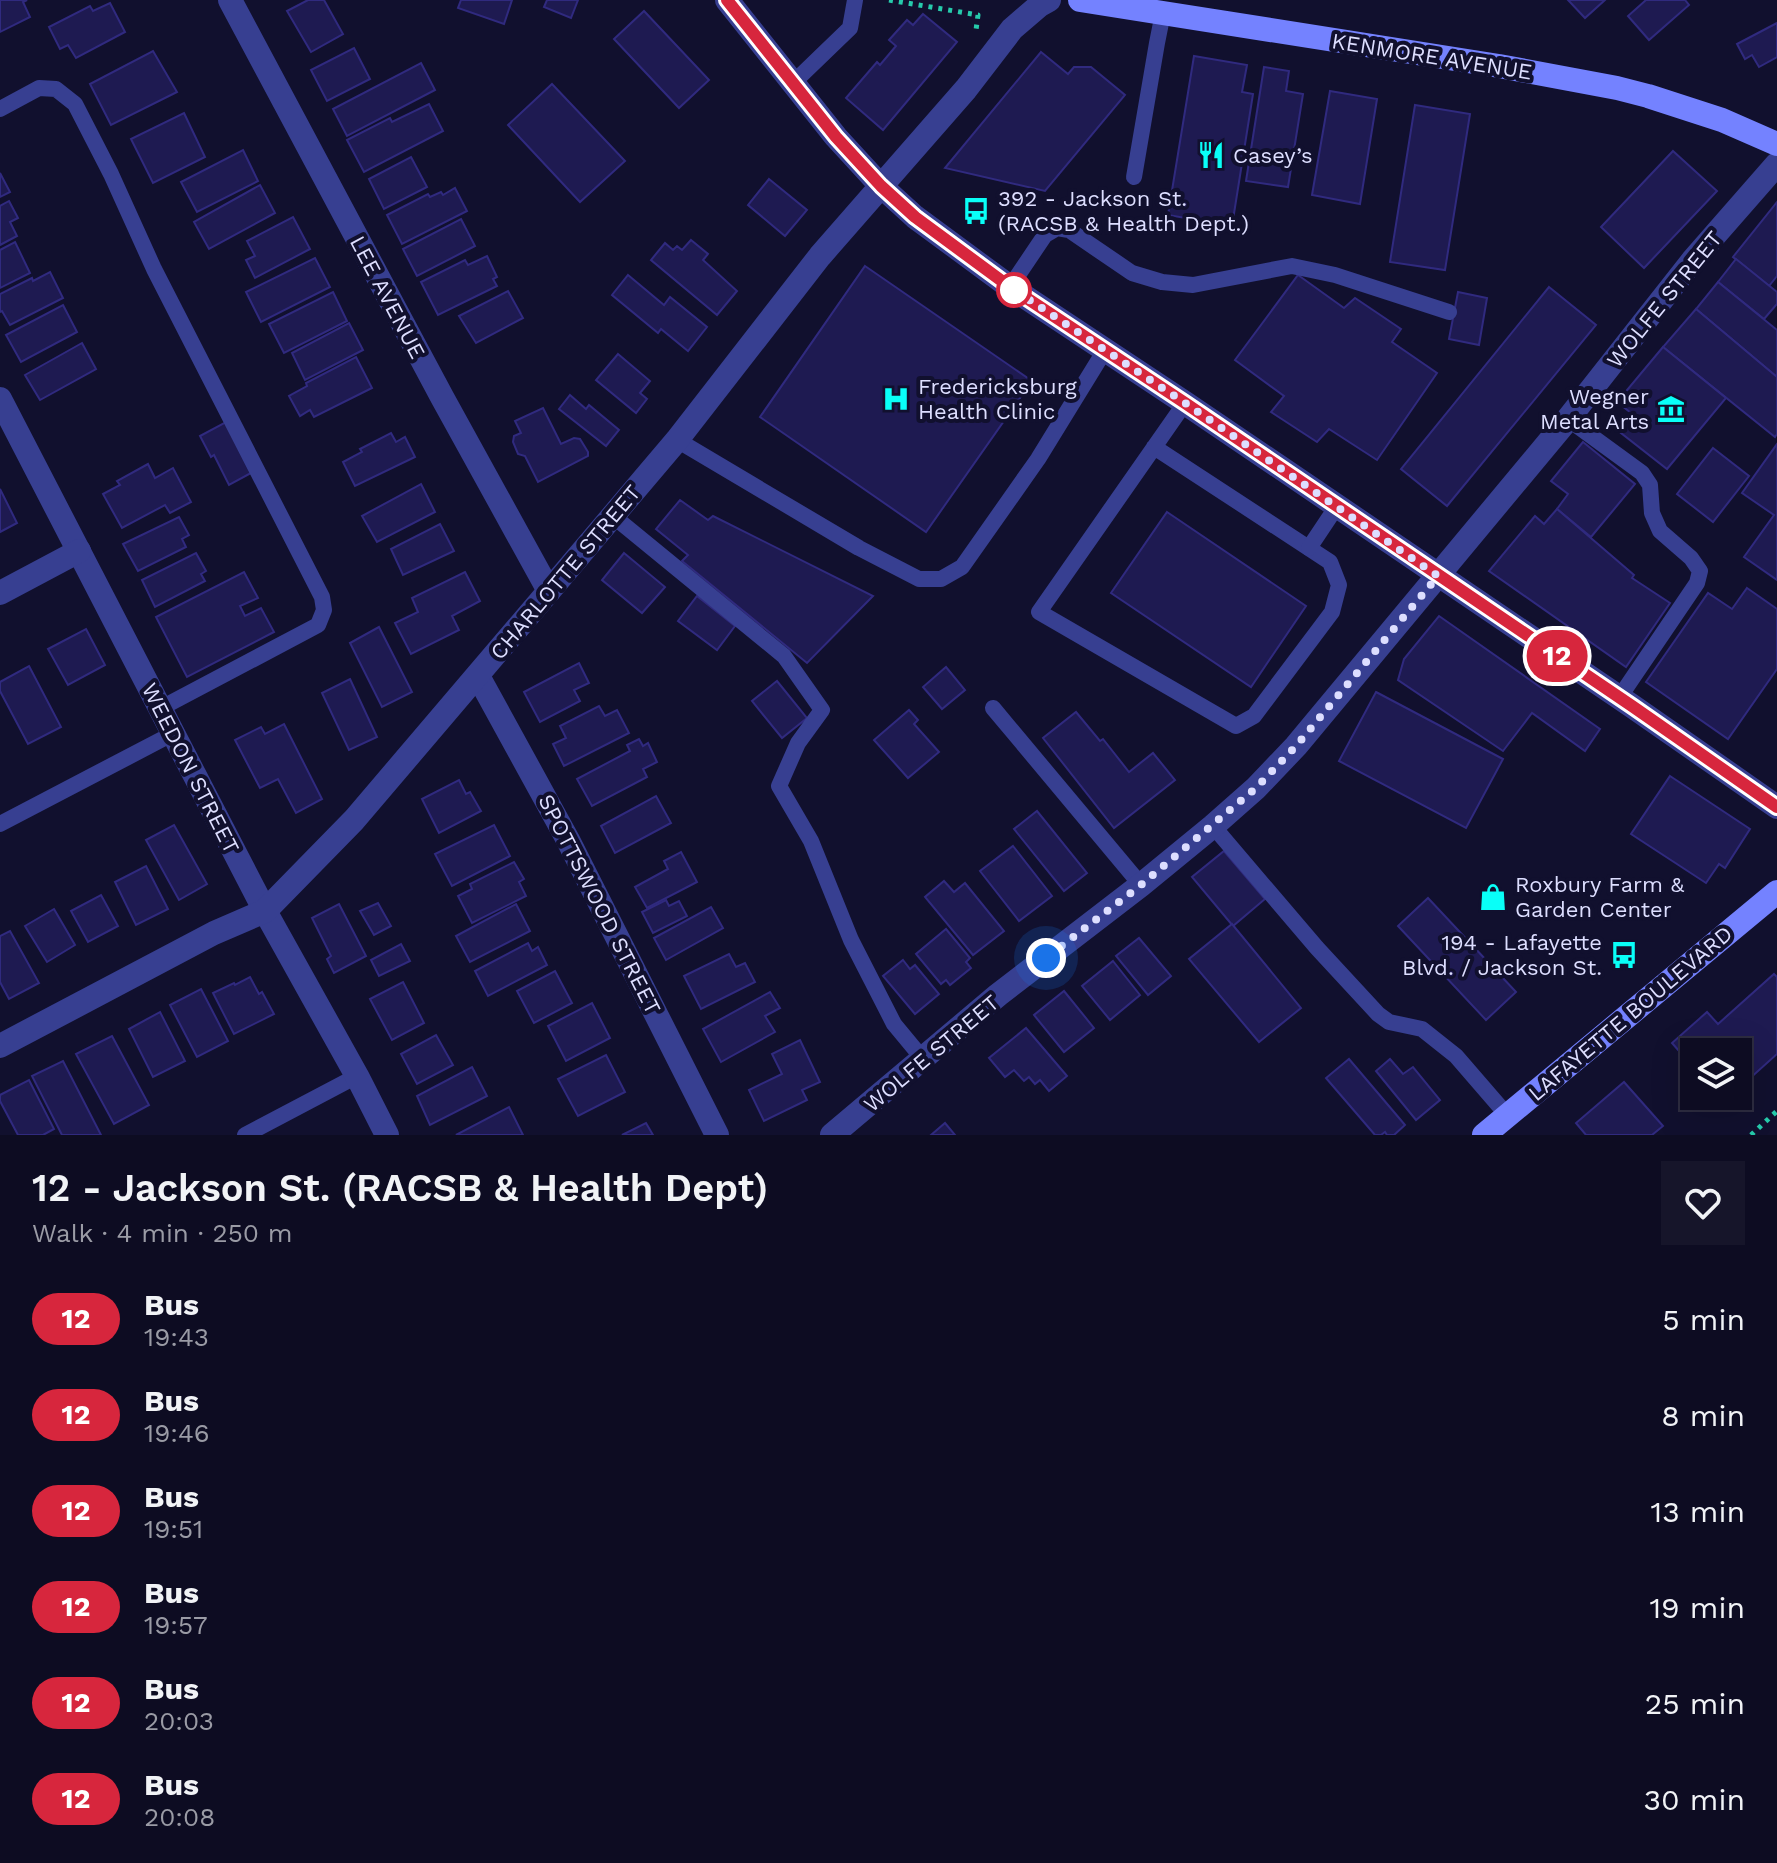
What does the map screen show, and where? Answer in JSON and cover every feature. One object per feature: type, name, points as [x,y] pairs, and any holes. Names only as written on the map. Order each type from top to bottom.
[{"type":"street","name":"LEE AVENUE","points":[[230,0],[549,591]]},
{"type":"street","points":[[727,0],[836,137],[881,186],[915,217],[1010,287],[1777,807]]},
{"type":"street","name":"CHARLOTTE STREET","points":[[0,1046],[214,933],[265,911],[354,820],[478,676],[677,440],[820,256],[966,89],[1012,29],[1049,0]]},
{"type":"street","name":"KENMORE AVENUE","points":[[1080,0],[1499,66],[1617,88],[1722,120],[1777,144]]},
{"type":"street","name":"WOLFE STREET","points":[[832,1135],[998,995],[1141,885],[1256,788],[1296,746],[1438,576],[1568,419],[1693,260],[1777,164]]},
{"type":"street","name":"WEEDON STREET","points":[[0,399],[265,911],[387,1135]]},
{"type":"street","points":[[0,593],[79,551]]},
{"type":"street","name":"SPOTTSWOOD STREET","points":[[478,676],[568,840],[717,1135]]},
{"type":"street","name":"LAFAYETTE BOULEVARD","points":[[1484,1135],[1777,892]]},
{"type":"lane","points":[[793,83],[850,28],[855,0]]},
{"type":"lane","points":[[1134,177],[1163,13]]},
{"type":"lane","points":[[0,109],[39,88],[56,89],[75,104],[154,269],[322,597],[324,610],[318,625],[161,708]]},
{"type":"lane","points":[[1010,287],[1045,235],[1057,228],[1069,230],[1132,273],[1162,282],[1193,285],[1292,266],[1335,275],[1449,312]]},
{"type":"lane","points":[[677,440],[859,548],[919,579],[941,579],[962,567],[1038,459],[1105,350]]},
{"type":"lane","points":[[1154,447],[1330,562],[1339,585],[1332,612],[1254,716],[1236,726],[1039,612],[1154,447],[1185,403]]},
{"type":"lane","points":[[1568,419],[1642,473],[1650,485],[1652,513],[1660,531],[1691,558],[1700,571],[1697,583],[1619,698]]},
{"type":"lane","points":[[1309,548],[1337,506]]},
{"type":"lane","points":[[613,516],[784,656],[822,710],[798,743],[779,786],[811,841],[851,940],[894,1024],[923,1059]]},
{"type":"lane","points":[[993,708],[1141,885]]},
{"type":"lane","points":[[0,824],[174,733]]},
{"type":"lane","points":[[1213,826],[1378,1014],[1389,1022],[1422,1029],[1456,1056],[1507,1115]]},
{"type":"lane","points":[[245,1135],[357,1076]]},
{"type":"path","points":[[889,0],[978,15],[976,31]]},
{"type":"path","points":[[1751,1135],[1777,1111]]},
{"type":"building","points":[[0,0],[27,0],[23,2],[30,17],[0,32]]},
{"type":"building","points":[[308,0],[324,0],[343,34],[311,52],[287,11]]},
{"type":"building","points":[[461,0],[512,0],[504,24],[458,8]]},
{"type":"building","points":[[547,0],[578,0],[571,18],[544,7]]},
{"type":"building","points":[[1568,0],[1605,0],[1585,18]]},
{"type":"building","points":[[1646,0],[1685,0],[1689,5],[1649,40],[1628,16]]},
{"type":"building","points":[[110,3],[125,32],[76,58],[68,45],[60,49],[49,27],[90,6],[93,11]]},
{"type":"building","points":[[644,11],[709,80],[679,108],[614,39]]},
{"type":"building","points":[[923,14],[957,42],[883,130],[846,98],[877,62],[880,65],[896,46],[889,40],[907,20],[913,25]]},
{"type":"building","points":[[1777,23],[1777,57],[1759,67],[1752,55],[1745,59],[1737,44]]},
{"type":"building","points":[[354,48],[370,79],[327,101],[311,70]]},
{"type":"building","points":[[153,51],[177,92],[111,125],[90,84]]},
{"type":"building","points":[[1041,52],[1068,74],[1074,67],[1091,67],[1125,95],[1045,191],[945,168]]},
{"type":"building","name":"Casey’s","points":[[1194,56],[1247,65],[1242,92],[1253,94],[1232,226],[1168,215]]},
{"type":"building","points":[[421,63],[435,90],[347,136],[333,109]]},
{"type":"building","points":[[1264,67],[1289,71],[1286,91],[1303,94],[1288,187],[1246,181]]},
{"type":"building","points":[[552,84],[625,161],[580,202],[508,125]]},
{"type":"building","points":[[1330,91],[1377,99],[1360,204],[1312,195]]},
{"type":"building","points":[[429,104],[443,131],[364,172],[347,140],[390,118],[392,122]]},
{"type":"building","points":[[1415,105],[1470,114],[1445,270],[1390,262]]},
{"type":"building","points":[[184,113],[205,157],[153,183],[131,139]]},
{"type":"building","points":[[243,150],[258,181],[197,212],[181,182]]},
{"type":"building","points":[[1673,151],[1717,191],[1644,268],[1601,227]]},
{"type":"building","points":[[411,157],[427,187],[384,209],[369,179]]},
{"type":"building","points":[[0,173],[10,192],[0,197]]},
{"type":"building","points":[[769,179],[807,210],[785,236],[748,205]]},
{"type":"building","points":[[260,185],[275,213],[209,249],[194,222]]},
{"type":"building","points":[[455,188],[467,211],[402,244],[387,215],[428,194],[430,197],[441,192],[443,195]]},
{"type":"building","points":[[9,201],[18,218],[10,222],[17,236],[0,245],[0,206]]},
{"type":"building","points":[[1777,202],[1777,276],[1769,286],[1733,257]]},
{"type":"building","points":[[293,217],[310,249],[255,278],[246,260],[255,256],[247,241]]},
{"type":"building","points":[[461,219],[475,246],[417,276],[403,249]]},
{"type":"building","points":[[691,240],[708,254],[703,260],[737,291],[717,315],[651,260],[665,243],[673,250],[677,246],[682,250]]},
{"type":"building","points":[[15,242],[30,273],[0,288],[0,250]]},
{"type":"building","points":[[487,256],[497,277],[493,279],[497,286],[438,315],[421,282],[465,260],[468,265]]},
{"type":"building","points":[[315,258],[330,287],[261,322],[246,292]]},
{"type":"building","points":[[1736,259],[1777,292],[1777,304],[1764,319],[1718,282]]},
{"type":"building","name":"Fredericksburg Health Clinic","points":[[865,266],[1032,381],[926,532],[760,417]]},
{"type":"building","points":[[50,272],[63,298],[10,325],[0,312],[0,294]]},
{"type":"building","points":[[628,275],[664,305],[670,297],[707,327],[688,351],[661,329],[658,333],[612,295]]},
{"type":"building","points":[[1298,275],[1344,308],[1355,298],[1401,329],[1392,342],[1437,373],[1377,460],[1329,429],[1317,442],[1271,412],[1284,396],[1235,360]]},
{"type":"building","points":[[1718,282],[1777,330],[1777,377],[1696,309]]},
{"type":"building","points":[[1549,287],[1596,325],[1447,506],[1401,469]]},
{"type":"building","points":[[508,291],[523,318],[476,343],[459,316]]},
{"type":"building","points":[[333,292],[347,321],[284,353],[269,324]]},
{"type":"building","points":[[1458,292],[1487,298],[1479,345],[1449,339]]},
{"type":"building","points":[[63,305],[77,332],[21,362],[6,335]]},
{"type":"building","points":[[1696,309],[1777,377],[1775,437],[1663,347]]},
{"type":"building","points":[[349,323],[363,350],[305,380],[292,353]]},
{"type":"building","points":[[82,343],[96,369],[40,400],[25,375]]},
{"type":"building","name":"Wegner Metal Arts","points":[[1663,347],[1726,398],[1667,469],[1621,433],[1635,416],[1617,402]]},
{"type":"building","points":[[618,354],[650,381],[640,393],[647,399],[636,413],[596,380]]},
{"type":"building","points":[[356,357],[372,388],[314,417],[310,410],[300,416],[289,396],[307,386],[306,383]]},
{"type":"building","points":[[570,395],[586,409],[589,405],[619,430],[606,446],[559,409]]},
{"type":"building","points":[[543,408],[561,444],[574,438],[580,439],[588,456],[538,482],[525,456],[518,454],[513,442],[514,436],[521,433],[515,421]]},
{"type":"building","points":[[226,422],[251,473],[229,485],[200,436]]},
{"type":"building","points":[[391,433],[396,442],[405,437],[415,457],[355,486],[343,462]]},
{"type":"building","points":[[1583,442],[1635,484],[1591,537],[1557,509],[1568,494],[1551,481]]},
{"type":"building","points":[[1777,444],[1777,580],[1744,557],[1774,515],[1742,493]]},
{"type":"building","points":[[1713,448],[1749,476],[1713,522],[1677,494]]},
{"type":"building","points":[[148,464],[155,478],[173,468],[191,502],[170,513],[165,505],[122,528],[103,494],[120,485],[117,481]]},
{"type":"building","points":[[421,484],[435,512],[377,542],[362,516]]},
{"type":"building","points":[[0,489],[17,523],[0,532]]},
{"type":"building","points":[[680,500],[708,520],[713,516],[873,596],[807,663],[682,561],[688,555],[656,529]]},
{"type":"building","points":[[1557,509],[1634,575],[1632,578],[1670,603],[1626,667],[1489,571],[1535,516],[1544,524]]},
{"type":"building","points":[[1167,512],[1306,606],[1251,687],[1111,593]]},
{"type":"building","points":[[179,517],[189,535],[182,539],[186,547],[138,571],[123,544]]},
{"type":"building","points":[[440,524],[454,551],[403,575],[391,549]]},
{"type":"building","points":[[196,553],[206,571],[201,574],[205,581],[155,607],[142,580]]},
{"type":"building","points":[[624,553],[665,587],[642,613],[602,580]]},
{"type":"building","points":[[244,572],[258,598],[240,606],[245,616],[261,608],[274,632],[187,677],[156,617]]},
{"type":"building","points":[[465,572],[480,601],[452,616],[459,630],[411,654],[395,623],[418,612],[412,598]]},
{"type":"building","points":[[1747,588],[1777,609],[1777,669],[1728,739],[1646,682],[1708,593],[1732,609]]},
{"type":"building","points":[[697,596],[735,626],[717,650],[678,621]]},
{"type":"building","points":[[1439,616],[1600,729],[1585,751],[1532,713],[1503,751],[1398,680],[1404,659]]},
{"type":"building","points":[[379,627],[412,692],[382,707],[350,643]]},
{"type":"building","points":[[86,629],[105,665],[68,685],[48,649]]},
{"type":"building","points":[[579,663],[589,683],[574,690],[580,701],[540,722],[524,692]]},
{"type":"building","points":[[29,666],[61,727],[28,744],[0,691],[0,682]]},
{"type":"building","points":[[946,667],[965,690],[942,709],[923,687]]},
{"type":"building","points":[[350,679],[377,737],[349,750],[322,693]]},
{"type":"building","points":[[777,681],[807,718],[782,738],[752,701]]},
{"type":"building","points":[[1376,692],[1503,759],[1466,828],[1339,761]]},
{"type":"building","points":[[599,706],[605,716],[617,710],[629,733],[564,766],[553,744],[566,738],[560,726]]},
{"type":"building","points":[[909,710],[918,720],[914,724],[939,752],[908,778],[874,740]]},
{"type":"building","points":[[1076,712],[1129,772],[1153,753],[1175,780],[1114,828],[1043,738]]},
{"type":"building","points":[[284,724],[322,799],[296,813],[278,779],[260,788],[235,740],[261,727],[265,734]]},
{"type":"building","points":[[639,739],[643,746],[648,743],[657,762],[643,769],[647,777],[592,806],[577,779],[630,751],[627,745]]},
{"type":"building","points":[[1670,776],[1750,829],[1725,868],[1719,864],[1706,883],[1631,834]]},
{"type":"building","points":[[459,780],[481,811],[439,833],[422,799]]},
{"type":"building","points":[[656,796],[671,823],[615,853],[601,826]]},
{"type":"building","points":[[1037,811],[1087,873],[1064,891],[1014,829]]},
{"type":"building","points":[[174,825],[207,884],[179,900],[146,840]]},
{"type":"building","points":[[494,825],[510,856],[452,886],[435,854]]},
{"type":"building","points":[[1013,846],[1052,896],[1019,921],[980,871]]},
{"type":"building","points":[[1224,851],[1265,899],[1233,926],[1192,877]]},
{"type":"building","points":[[681,852],[697,882],[647,908],[635,887],[668,869],[664,861]]},
{"type":"building","points":[[514,862],[524,879],[519,882],[526,896],[472,923],[458,896],[472,889],[470,884]]},
{"type":"building","points":[[146,866],[168,909],[136,925],[115,882]]},
{"type":"building","points":[[944,881],[954,892],[965,883],[1004,931],[973,955],[925,897]]},
{"type":"building","points":[[101,895],[118,926],[88,942],[71,911]]},
{"type":"building","points":[[1428,898],[1516,992],[1486,1020],[1398,926]]},
{"type":"building","points":[[666,900],[669,906],[679,901],[687,916],[653,933],[642,912]]},
{"type":"building","points":[[378,903],[391,926],[374,935],[360,911]]},
{"type":"building","points":[[339,904],[366,956],[334,973],[327,959],[331,956],[312,918]]},
{"type":"building","points":[[516,904],[530,931],[470,962],[456,936]]},
{"type":"building","points":[[711,907],[723,928],[666,960],[654,938]]},
{"type":"building","points":[[54,909],[75,945],[47,962],[25,926]]},
{"type":"building","points":[[1232,924],[1301,1008],[1259,1042],[1189,959]]},
{"type":"building","points":[[946,929],[970,958],[966,962],[971,968],[950,985],[946,980],[941,984],[916,954]]},
{"type":"building","points":[[10,931],[39,983],[9,999],[0,982],[0,936]]},
{"type":"building","points":[[1139,938],[1171,976],[1148,995],[1116,956]]},
{"type":"building","points":[[528,943],[532,951],[538,947],[547,965],[488,996],[475,971]]},
{"type":"building","points":[[401,944],[410,961],[379,976],[371,960]]},
{"type":"building","points":[[729,954],[736,967],[745,963],[755,982],[701,1009],[684,976]]},
{"type":"building","points":[[903,960],[910,969],[915,965],[939,994],[915,1014],[883,976]]},
{"type":"building","points":[[1113,961],[1140,995],[1110,1020],[1082,986]]},
{"type":"building","points":[[555,971],[572,1003],[534,1023],[517,991]]},
{"type":"building","points":[[1774,974],[1777,977],[1777,1054],[1752,1076],[1752,1038],[1680,1038],[1680,1052],[1672,1043],[1707,1012],[1718,1024]]},
{"type":"building","points":[[250,977],[274,1014],[234,1034],[213,993]]},
{"type":"building","points":[[403,982],[424,1023],[392,1040],[370,999]]},
{"type":"building","points":[[201,989],[228,1041],[197,1057],[170,1005]]},
{"type":"building","points":[[1064,991],[1094,1028],[1064,1052],[1034,1015]]},
{"type":"building","points":[[770,992],[780,1008],[765,1016],[775,1032],[721,1062],[703,1029]]},
{"type":"building","points":[[592,1003],[610,1038],[566,1061],[548,1026]]},
{"type":"building","points":[[160,1012],[185,1061],[153,1077],[129,1029]]},
{"type":"building","points":[[1026,1028],[1067,1076],[1049,1091],[1040,1080],[1035,1084],[1029,1077],[1024,1081],[1014,1070],[1005,1077],[989,1058]]},
{"type":"building","points":[[436,1035],[453,1065],[417,1084],[401,1054]]},
{"type":"building","points":[[112,1036],[149,1105],[114,1124],[76,1054]]},
{"type":"building","points":[[800,1040],[820,1082],[802,1090],[807,1100],[764,1121],[749,1090],[782,1074],[772,1054]]},
{"type":"building","points":[[606,1055],[625,1092],[578,1116],[558,1079]]},
{"type":"building","points":[[1349,1059],[1405,1125],[1394,1135],[1385,1132],[1375,1135],[1326,1078]]},
{"type":"building","points":[[1390,1059],[1403,1074],[1413,1067],[1440,1100],[1416,1120],[1376,1071]]},
{"type":"building","points":[[63,1061],[101,1135],[62,1135],[32,1076]]},
{"type":"building","points":[[472,1067],[487,1096],[430,1125],[417,1096]]},
{"type":"building","points":[[29,1080],[54,1129],[43,1135],[18,1135],[0,1101],[0,1095]]},
{"type":"building","points":[[1624,1082],[1663,1126],[1652,1135],[1586,1135],[1576,1123]]},
{"type":"building","points":[[509,1107],[523,1135],[456,1135]]},
{"type":"building","points":[[646,1123],[653,1135],[622,1135]]},
{"type":"building","points":[[945,1123],[955,1135],[931,1135]]},
{"type":"bus line","name":"12","points":[[727,0],[836,137],[881,186],[915,217],[1010,287],[1777,807]]},
{"type":"place","name":"Casey’s","points":[[1211,155]]},
{"type":"place","name":"392 - Jackson St. (RACSB & Health Dept.)","points":[[976,211]]},
{"type":"place","name":"Fredericksburg Health Clinic","points":[[896,399]]},
{"type":"place","name":"Wegner Metal Arts","points":[[1671,409]]},
{"type":"place","name":"Roxbury Farm & Garden Center","points":[[1493,897]]},
{"type":"place","name":"194 - Lafayette Blvd. / Jackson St.","points":[[1624,955]]},
{"type":"route","points":[[1014,290],[1010,287],[1438,576],[1296,746],[1256,788],[1141,885],[1046,958]]}]
